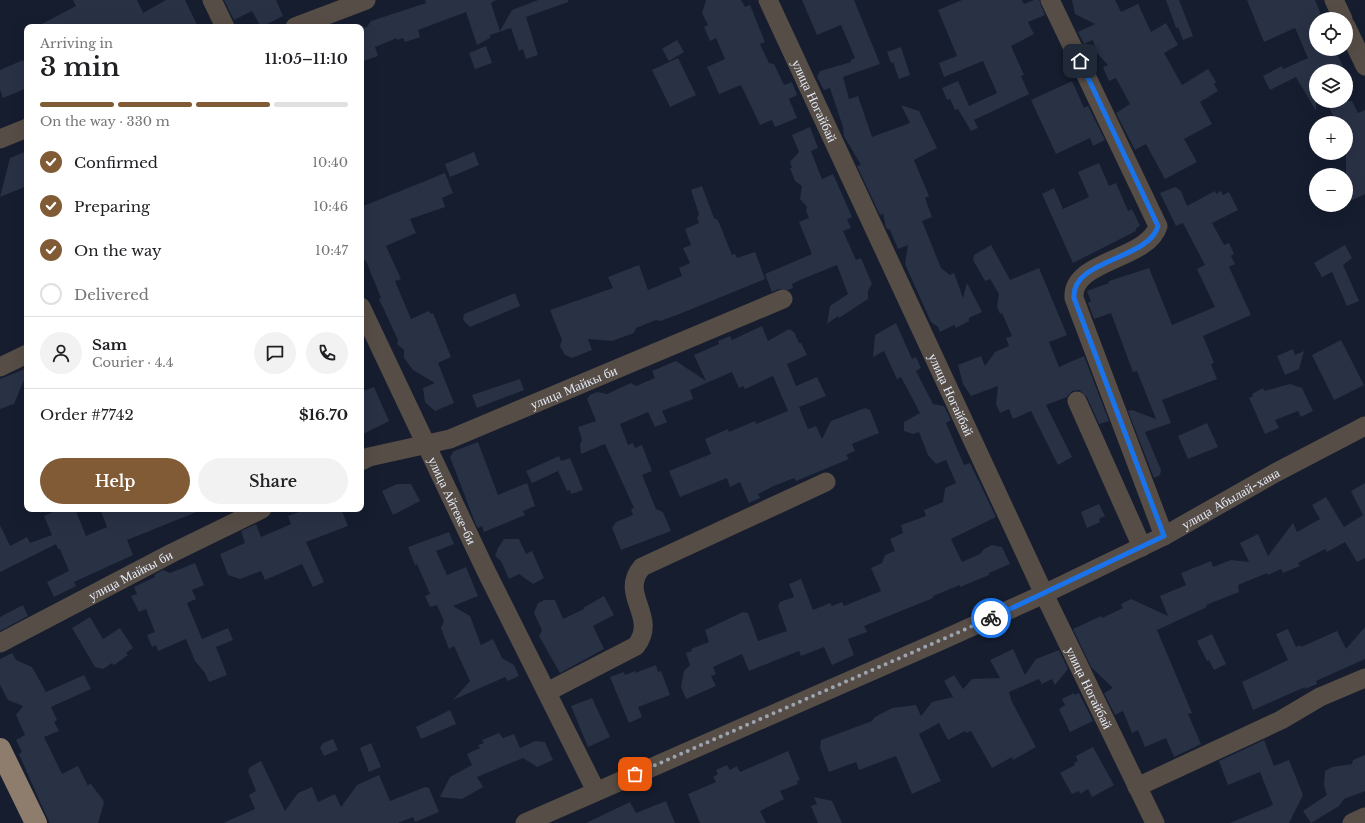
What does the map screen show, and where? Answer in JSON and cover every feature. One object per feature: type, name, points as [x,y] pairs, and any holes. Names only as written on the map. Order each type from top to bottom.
[{"type":"main road","points":[[0,749],[36,823]]},
{"type":"street","points":[[212,0],[224,24]]},
{"type":"street","points":[[303,24],[366,0]]},
{"type":"street","name":"улица Ногайбай","points":[[768,0],[1044,594],[1155,823]]},
{"type":"street","points":[[1050,0],[1158,226],[1149,240],[1092,270],[1073,290],[1074,298],[1111,401],[1164,536]]},
{"type":"street","points":[[1334,0],[1339,12]]},
{"type":"street","points":[[1353,41],[1365,66]]},
{"type":"street","points":[[0,139],[24,129]]},
{"type":"street","name":"улица Майкы би","points":[[364,460],[369,457],[450,439],[783,299]]},
{"type":"street","name":"улица Айтеке-би","points":[[364,313],[486,571],[596,791]]},
{"type":"street","points":[[0,366],[24,355]]},
{"type":"street","points":[[1077,401],[1142,547]]},
{"type":"street","name":"улица Абылай-хана","points":[[525,823],[1044,594],[1164,536],[1276,473],[1365,426]]},
{"type":"street","points":[[547,692],[636,646],[640,642],[643,637],[644,626],[633,586],[636,574],[642,567],[826,482]]},
{"type":"street","name":"улица Майкы би","points":[[0,643],[172,553],[256,512]]},
{"type":"street","points":[[1137,787],[1281,720],[1320,697],[1365,678]]},
{"type":"street","points":[[1352,823],[1365,817]]},
{"type":"building","points":[[73,0],[137,0],[143,13],[166,0],[185,0],[197,24],[42,24],[76,6]]},
{"type":"building","points":[[224,0],[276,0],[283,16],[267,24],[259,24],[252,11],[234,20]]},
{"type":"building","points":[[425,0],[496,0],[491,3],[500,31],[512,10],[538,0],[568,0],[568,2],[526,17],[538,55],[526,59],[523,49],[519,51],[511,28],[490,35],[490,38],[477,45],[466,12],[418,30],[420,37],[405,42],[403,38],[397,40],[397,38],[375,47],[378,56],[364,61],[364,27],[366,28],[371,21],[426,3]]},
{"type":"building","points":[[706,0],[741,0],[745,7],[750,5],[765,42],[760,44],[769,63],[774,64],[784,85],[792,82],[797,95],[789,99],[797,118],[775,127],[772,120],[760,125],[741,85],[719,94],[707,67],[725,59],[716,38],[710,41],[704,27],[708,25],[702,13]]},
{"type":"building","points":[[802,0],[854,0],[880,64],[843,77],[849,99],[858,96],[872,137],[910,123],[901,105],[919,111],[937,148],[914,160],[929,196],[925,198],[932,217],[922,221],[941,268],[950,275],[954,273],[963,298],[967,283],[982,312],[969,318],[969,321],[956,328],[954,325],[940,332],[938,327],[931,322],[905,264],[908,245],[898,249],[890,230],[886,228],[883,214],[880,215],[857,166],[861,165],[844,136],[843,127],[830,88],[824,90],[817,77],[820,71],[851,62],[851,60],[855,58],[841,25],[817,35]]},
{"type":"building","points":[[962,0],[1022,0],[1024,4],[1034,0],[1039,0],[1045,15],[1028,22],[1034,34],[1011,46],[1024,75],[1021,76],[1029,94],[974,120],[978,128],[971,131],[958,109],[955,110],[950,99],[947,100],[942,88],[958,81],[969,106],[997,93],[983,61],[944,77],[939,63],[957,56],[938,10]]},
{"type":"building","points":[[1072,0],[1115,0],[1121,12],[1138,4],[1151,32],[1166,23],[1178,45],[1164,53],[1182,85],[1208,69],[1216,82],[1214,84],[1218,91],[1200,102],[1212,124],[1184,139],[1197,162],[1165,179],[1146,144],[1135,150],[1116,113],[1130,104],[1116,78],[1109,81],[1103,67],[1108,65],[1096,52],[1093,40],[1084,44],[1078,32],[1095,24],[1075,14]]},
{"type":"building","points":[[1166,0],[1179,0],[1193,36],[1183,40],[1178,27],[1176,28]]},
{"type":"building","points":[[1247,0],[1315,0],[1320,12],[1309,12],[1309,56],[1338,56],[1342,64],[1309,64],[1309,99],[1296,77],[1270,90],[1263,76],[1282,66],[1283,69],[1308,58],[1295,28],[1264,42]]},
{"type":"building","points":[[677,40],[684,52],[669,61],[662,49]]},
{"type":"building","points":[[486,46],[492,63],[475,69],[469,53]]},
{"type":"building","points":[[901,47],[910,75],[899,79],[893,62],[891,63],[887,52]]},
{"type":"building","points":[[678,58],[696,95],[670,107],[652,70]]},
{"type":"building","points":[[23,60],[24,89],[3,98],[0,90],[0,70]]},
{"type":"building","points":[[1072,81],[1084,108],[1088,106],[1105,140],[1093,146],[1090,138],[1056,154],[1031,100]]},
{"type":"building","points":[[1353,103],[1358,113],[1365,110],[1365,194],[1353,200],[1353,168],[1346,168],[1346,160],[1353,160],[1353,116],[1333,116],[1330,108],[1353,108]]},
{"type":"building","points":[[810,127],[818,148],[811,151],[821,177],[822,179],[833,174],[852,217],[847,219],[851,228],[843,231],[856,260],[861,258],[872,284],[868,291],[868,299],[827,324],[830,306],[848,294],[837,265],[792,284],[793,288],[788,290],[779,289],[772,292],[765,274],[812,254],[799,222],[809,218],[806,211],[807,207],[800,199],[802,186],[795,181],[790,168],[792,168],[790,162],[799,152],[792,135]]},
{"type":"building","points":[[24,152],[24,187],[0,197],[10,158]]},
{"type":"building","points":[[474,152],[479,165],[450,177],[445,164]]},
{"type":"building","points":[[1099,163],[1109,186],[1116,183],[1128,211],[1132,209],[1140,226],[1136,228],[1136,231],[1073,263],[1042,194],[1054,188],[1063,209],[1089,197],[1078,172]]},
{"type":"building","points":[[445,173],[453,193],[442,198],[445,207],[410,219],[416,233],[386,246],[401,279],[395,281],[411,319],[429,311],[431,314],[433,313],[451,357],[438,363],[454,403],[435,411],[425,402],[423,388],[435,383],[413,370],[404,358],[404,350],[397,344],[398,340],[379,299],[381,298],[366,261],[364,260],[364,206]]},
{"type":"building","points":[[702,186],[714,218],[718,220],[732,255],[735,254],[737,258],[755,252],[765,279],[677,315],[660,321],[656,320],[636,328],[634,333],[612,341],[588,339],[592,350],[572,358],[565,355],[560,346],[562,340],[550,310],[613,288],[608,277],[639,265],[648,290],[682,276],[679,268],[690,263],[683,248],[691,245],[685,229],[699,223],[697,218],[699,214],[691,190]]},
{"type":"building","points":[[1175,187],[1181,191],[1187,206],[1215,191],[1216,194],[1221,191],[1223,195],[1229,192],[1238,210],[1212,223],[1224,245],[1229,243],[1234,254],[1231,256],[1235,264],[1229,267],[1251,315],[1203,336],[1214,363],[1211,364],[1217,379],[1162,400],[1171,423],[1145,432],[1161,470],[1160,475],[1154,478],[1128,411],[1132,410],[1156,419],[1137,371],[1133,372],[1111,313],[1094,319],[1088,303],[1091,301],[1087,291],[1109,283],[1109,281],[1149,268],[1172,325],[1215,307],[1197,269],[1205,265],[1183,223],[1176,226],[1160,193]]},
{"type":"building","points":[[991,245],[1010,280],[1039,268],[1067,335],[1049,342],[1059,367],[1084,356],[1109,421],[1099,424],[1087,397],[1079,390],[1072,391],[1067,397],[1046,405],[1072,457],[1058,465],[1031,411],[1013,419],[1009,409],[1000,413],[996,404],[998,386],[971,396],[963,384],[958,365],[981,356],[985,366],[995,352],[1009,346],[1006,338],[1012,336],[1002,313],[1000,314],[997,306],[999,294],[990,279],[985,281],[973,260],[974,255]]},
{"type":"building","points":[[1345,245],[1352,258],[1343,265],[1359,301],[1347,306],[1332,272],[1322,277],[1314,263]]},
{"type":"building","points":[[515,293],[520,306],[470,327],[463,320],[464,314]]},
{"type":"building","points":[[896,323],[912,359],[916,357],[921,368],[916,371],[933,404],[944,406],[951,420],[946,423],[964,465],[970,463],[996,517],[951,539],[962,562],[980,554],[984,549],[992,545],[1002,547],[1010,564],[989,573],[989,575],[933,596],[933,598],[864,626],[867,632],[848,639],[854,655],[832,665],[824,647],[801,656],[799,651],[749,671],[742,654],[713,667],[716,674],[711,676],[716,686],[686,699],[681,687],[684,671],[690,665],[686,653],[692,651],[691,649],[709,642],[705,630],[743,612],[748,613],[758,641],[787,631],[778,606],[780,602],[794,597],[789,584],[801,579],[813,610],[830,603],[832,606],[842,602],[844,606],[881,591],[871,568],[882,563],[885,555],[895,551],[890,539],[903,533],[901,525],[926,516],[924,510],[943,502],[945,488],[956,483],[946,460],[936,464],[928,455],[919,432],[913,434],[904,431],[904,422],[920,413],[901,377],[897,379],[884,351],[873,357],[875,335]]},
{"type":"building","points":[[762,326],[768,341],[789,329],[794,332],[807,355],[787,364],[796,386],[817,377],[826,396],[799,407],[808,429],[816,426],[822,439],[831,421],[865,408],[870,410],[879,433],[852,444],[855,451],[846,455],[849,459],[796,481],[794,478],[774,486],[758,494],[760,498],[749,503],[740,482],[730,487],[727,478],[680,497],[669,471],[711,454],[705,439],[728,429],[729,432],[755,421],[756,424],[788,411],[773,376],[745,389],[743,386],[739,388],[732,372],[690,390],[693,399],[662,411],[667,422],[655,427],[648,412],[620,424],[628,445],[633,443],[635,448],[642,445],[652,471],[642,475],[656,509],[663,512],[671,531],[621,550],[612,528],[616,522],[633,515],[631,509],[634,508],[605,444],[581,454],[580,444],[582,440],[578,427],[596,421],[587,399],[590,395],[597,392],[607,394],[631,383],[636,386],[655,378],[652,371],[676,361],[706,381],[694,355],[719,344],[718,341],[730,336],[732,340]]},
{"type":"building","points":[[1341,340],[1364,385],[1334,400],[1312,355]]},
{"type":"building","points":[[1293,349],[1295,355],[1304,351],[1299,369],[1285,375],[1277,356]]},
{"type":"building","points":[[24,369],[24,380],[14,404],[0,409],[0,379]]},
{"type":"building","points":[[520,379],[524,390],[477,408],[472,395]]},
{"type":"building","points":[[1290,384],[1302,388],[1313,411],[1301,417],[1298,411],[1275,420],[1279,428],[1265,434],[1249,398],[1253,396],[1252,394],[1263,388],[1264,391]]},
{"type":"building","points":[[374,387],[389,421],[364,434],[364,391]]},
{"type":"building","points":[[1207,423],[1218,447],[1188,459],[1178,436]]},
{"type":"building","points":[[478,442],[498,495],[527,483],[535,506],[523,511],[525,515],[484,532],[482,526],[478,528],[476,525],[450,457],[454,451]]},
{"type":"building","points":[[559,456],[561,461],[570,458],[583,490],[571,494],[570,490],[567,491],[558,471],[532,483],[526,471]]},
{"type":"building","points":[[1365,483],[1365,558],[1357,562],[1345,542],[1327,552],[1325,549],[1298,563],[1300,566],[1283,573],[1281,569],[1238,585],[1239,592],[1206,605],[1207,607],[1157,630],[1192,713],[1188,714],[1201,744],[1174,757],[1166,738],[1145,747],[1138,730],[1132,733],[1123,711],[1115,715],[1104,693],[1113,688],[1091,667],[1073,629],[1123,608],[1121,604],[1131,599],[1168,616],[1160,596],[1186,585],[1181,573],[1211,561],[1213,567],[1231,560],[1249,562],[1240,543],[1258,534],[1268,556],[1293,523],[1297,532],[1320,519],[1312,505],[1326,497],[1344,527],[1363,515],[1351,491]]},
{"type":"building","points":[[397,484],[411,484],[420,501],[393,515],[382,491]]},
{"type":"building","points":[[1099,504],[1105,516],[1099,519],[1100,522],[1087,528],[1081,512]]},
{"type":"building","points":[[53,512],[76,512],[86,536],[107,527],[101,512],[197,512],[127,540],[133,555],[74,582],[76,586],[54,597],[47,582],[69,571],[60,549],[58,549],[56,544],[0,572],[0,525],[10,546],[27,537],[30,543],[52,535],[44,516]]},
{"type":"building","points":[[299,512],[342,512],[348,526],[306,542],[324,582],[313,587],[302,564],[265,580],[261,571],[240,579],[228,575],[220,554],[245,543],[241,531],[256,524],[261,537],[291,524],[288,516]]},
{"type":"building","points":[[449,532],[454,544],[436,551],[447,575],[466,567],[478,596],[453,606],[470,616],[481,645],[493,639],[502,658],[514,665],[519,676],[508,681],[505,677],[453,700],[470,681],[454,646],[449,649],[441,628],[444,621],[437,605],[430,607],[425,596],[430,594],[417,564],[415,565],[408,547]]},
{"type":"building","points":[[504,539],[519,539],[526,554],[532,551],[544,578],[533,584],[519,574],[509,579],[501,561],[495,556]]},
{"type":"building","points":[[195,563],[204,585],[192,590],[196,599],[187,603],[202,639],[228,628],[233,640],[216,647],[227,675],[209,682],[205,673],[195,661],[186,639],[158,651],[156,645],[152,647],[147,635],[155,632],[146,609],[139,612],[131,596],[137,594],[134,587],[155,577],[154,575],[163,570],[170,573]]},
{"type":"building","points":[[604,596],[614,615],[593,626],[604,649],[560,673],[539,636],[542,630],[534,613],[538,603],[544,600],[555,600],[563,619],[584,609],[583,608]]},
{"type":"building","points":[[23,605],[28,616],[0,631],[0,617]]},
{"type":"building","points":[[90,617],[103,639],[120,628],[133,648],[126,653],[128,655],[114,665],[112,663],[103,669],[95,667],[72,628]]},
{"type":"building","points":[[1365,627],[1365,659],[1316,681],[1317,684],[1305,689],[1305,687],[1253,710],[1242,682],[1288,660],[1276,634],[1288,629],[1296,647],[1300,645],[1301,647],[1337,631],[1346,649]]},
{"type":"building","points":[[1212,634],[1226,664],[1214,670],[1209,660],[1207,661],[1197,641]]},
{"type":"building","points":[[1013,649],[1025,675],[1036,659],[1059,650],[1068,669],[1055,685],[1052,679],[1042,684],[1039,679],[1009,692],[1012,702],[1036,747],[1013,760],[1012,757],[992,768],[971,731],[966,733],[965,731],[948,740],[939,723],[919,734],[941,781],[912,794],[896,756],[859,770],[856,762],[829,772],[820,748],[821,740],[872,721],[875,717],[892,708],[916,705],[921,716],[932,702],[953,697],[944,681],[954,675],[963,689],[972,679],[1000,678],[990,660]]},
{"type":"building","points":[[12,653],[16,660],[32,667],[46,692],[84,675],[91,689],[51,707],[57,720],[54,722],[59,731],[44,737],[62,774],[78,766],[88,786],[90,783],[103,800],[104,803],[98,823],[50,823],[19,754],[22,752],[16,740],[25,735],[16,715],[23,706],[8,700],[0,685],[0,659]]},
{"type":"building","points":[[656,665],[658,672],[661,671],[670,695],[638,707],[642,717],[629,723],[610,677],[624,672],[625,675],[635,671],[635,673]]},
{"type":"building","points":[[1074,693],[1074,695],[1079,693],[1093,721],[1070,732],[1059,709],[1065,705],[1062,699]]},
{"type":"building","points":[[592,698],[610,737],[588,747],[571,706]]},
{"type":"building","points":[[450,710],[456,724],[421,739],[416,727]]},
{"type":"building","points":[[499,733],[503,738],[514,734],[520,748],[535,741],[545,742],[553,760],[537,767],[523,758],[477,777],[483,787],[462,799],[440,797],[450,777],[472,765],[467,754],[480,748],[478,745],[484,743],[482,740]]},
{"type":"building","points":[[333,739],[338,750],[324,756],[320,748],[323,743]]},
{"type":"building","points":[[1264,740],[1274,766],[1289,760],[1303,795],[1289,823],[1230,823],[1273,805],[1260,772],[1228,785],[1219,761]]},
{"type":"building","points":[[371,743],[381,767],[369,772],[360,748]]},
{"type":"building","points":[[1093,747],[1114,785],[1092,797],[1088,789],[1080,794],[1079,791],[1072,794],[1060,773],[1075,765],[1074,763],[1078,761],[1076,756]]},
{"type":"building","points":[[788,751],[800,780],[797,781],[798,784],[780,791],[784,799],[760,811],[766,823],[700,823],[688,794],[716,782],[713,777],[718,774],[716,770],[727,765],[730,770],[737,766],[740,772]]},
{"type":"building","points":[[1365,755],[1365,791],[1344,799],[1339,806],[1311,823],[1303,811],[1327,795],[1324,786],[1325,771],[1332,767],[1352,764],[1353,760]]},
{"type":"building","points":[[261,761],[285,811],[298,793],[312,787],[318,802],[335,794],[341,807],[357,785],[379,775],[390,801],[425,787],[429,788],[439,812],[415,822],[413,817],[398,823],[223,823],[255,809],[249,795],[256,791],[248,771],[250,767]]},
{"type":"building","points":[[814,797],[832,801],[842,823],[818,823],[811,806],[817,804]]},
{"type":"building","points":[[666,801],[675,823],[586,823],[630,802],[636,813]]},
{"type":"way so far","points":[[635,774],[991,618]]},
{"type":"route","points":[[991,618],[1164,536],[1111,401],[1074,298],[1073,290],[1092,270],[1133,250],[1149,240],[1158,226],[1080,61]]}]
